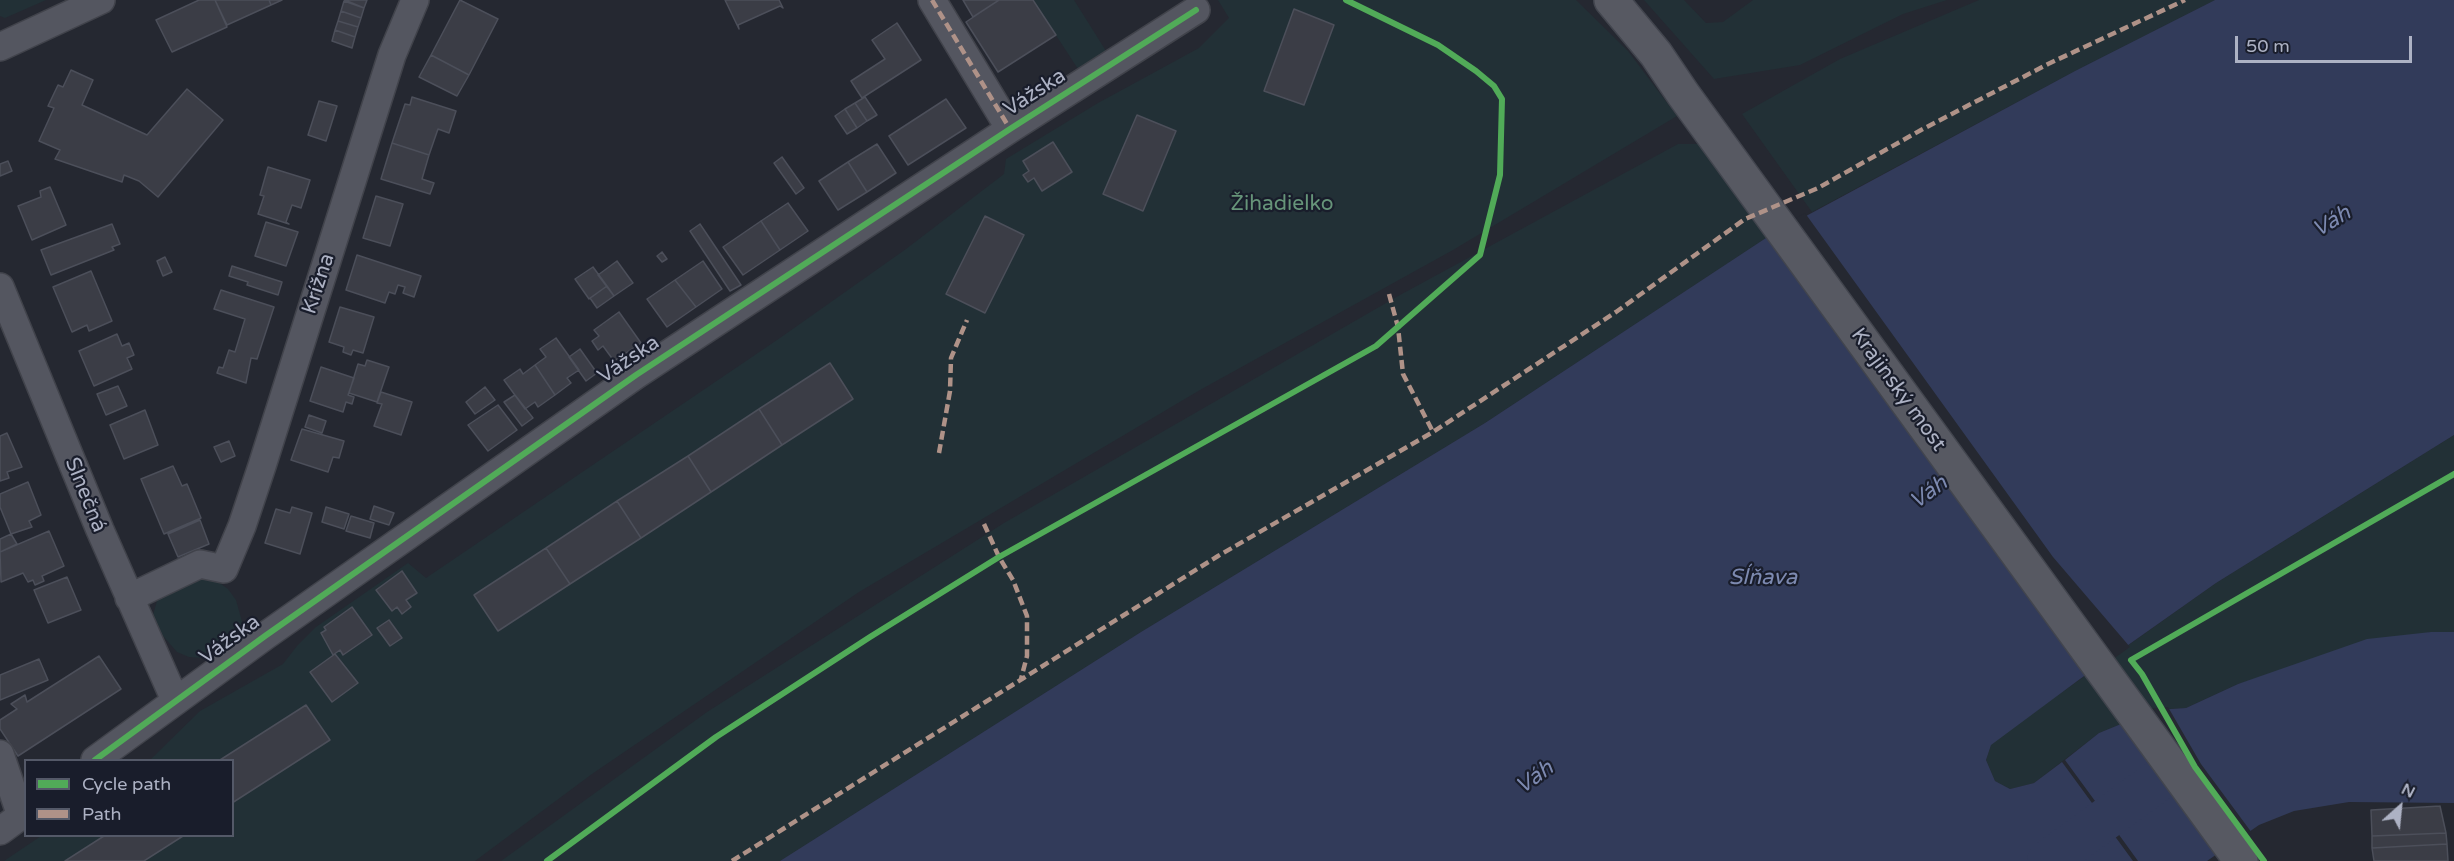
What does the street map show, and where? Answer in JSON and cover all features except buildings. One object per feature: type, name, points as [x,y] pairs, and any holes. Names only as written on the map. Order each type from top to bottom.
[{"type":"main road","name":"Krajinský most","points":[[1611,0],[1656,54],[1690,104],[2241,861]]},
{"type":"street","points":[[0,47],[101,0]]},
{"type":"street","name":"Krížna","points":[[129,598],[200,564],[224,569],[242,526],[262,465],[392,55],[415,0]]},
{"type":"street","points":[[932,0],[1010,129]]},
{"type":"street","name":"Vážska","points":[[96,759],[175,700],[636,375],[1010,129],[1196,10]]},
{"type":"street","name":"Slnečná","points":[[0,287],[129,598],[175,700]]},
{"type":"street","points":[[0,754],[15,820]]},
{"type":"green space","points":[[0,0],[46,0],[5,18],[0,16]]},
{"type":"green space","points":[[1033,0],[1074,0],[1106,51],[1078,69]]},
{"type":"green space","name":"Žihadielko","points":[[1218,0],[1576,0],[1628,51],[1677,116],[1453,250],[1200,390],[859,592],[592,774],[475,861],[4,861],[40,837],[234,837],[234,759],[151,759],[200,711],[283,664],[316,627],[408,563],[426,578],[780,338],[906,249],[1004,174],[1006,159],[1098,103],[1199,48],[1229,18]]},
{"type":"green space","points":[[1644,0],[1684,0],[1706,23],[1723,22],[1753,0],[1947,0],[1903,14],[1800,65],[1714,79]]},
{"type":"green space","points":[[1979,0],[2215,0],[2075,71],[1812,212],[1742,114],[1840,59]]},
{"type":"green space","points":[[1678,144],[1699,144],[1769,236],[1485,423],[1141,632],[780,861],[501,861],[707,712],[1004,523],[1400,295]]},
{"type":"green space","points":[[2454,435],[2454,632],[2431,632],[2238,684],[2186,708],[2155,710],[2099,733],[2034,783],[2010,789],[1995,781],[1986,760],[1991,744],[2006,732],[2216,583]]},
{"type":"green space","points":[[193,578],[206,578],[228,589],[236,600],[243,625],[239,639],[230,649],[203,658],[189,657],[177,652],[157,629],[153,615],[157,601],[167,589]]},
{"type":"water","name":"Sĺňava","points":[[2215,0],[2454,0],[2454,435],[2216,583],[1991,745],[1986,760],[1995,781],[2010,789],[2034,783],[2062,762],[2103,818],[2078,840],[2077,845],[2080,849],[2086,850],[2100,840],[2105,842],[2114,835],[2133,861],[780,861],[1141,632],[1485,423],[1769,236],[2075,71]]},
{"type":"water","points":[[2431,632],[2454,632],[2454,803],[2349,802],[2294,811],[2259,825],[2207,861],[2138,861],[2117,832],[2122,829],[2124,821],[2119,814],[2110,813],[2106,816],[2065,760],[2099,733],[2155,710],[2186,708],[2238,684],[2367,639]]},
{"type":"pier","points":[[1805,213],[2053,557],[2130,647],[2091,675],[1770,233]]},
{"type":"pier","points":[[2168,707],[2201,764],[2252,833],[2221,855],[2123,720],[2154,708]]},
{"type":"waterway","points":[[2048,861],[2159,780]]},
{"type":"marked path","points":[[932,0],[1010,129]]},
{"type":"marked path","points":[[732,861],[1218,556],[1433,432],[1616,312],[1745,219],[1818,188],[1921,130],[2048,64],[2185,0]]},
{"type":"marked path","points":[[1389,294],[1398,327],[1403,374],[1433,432]]},
{"type":"marked path","points":[[939,453],[950,391],[951,358],[967,320]]},
{"type":"marked path","points":[[984,524],[999,557],[1013,580],[1027,616],[1027,656],[1021,679]]},
{"type":"cycle path","points":[[547,861],[716,737],[870,637],[999,557],[1376,346],[1480,255],[1500,175],[1502,99],[1494,86],[1438,45],[1346,0]]},
{"type":"cycle path","points":[[96,759],[265,636],[636,375],[1010,129],[1196,10]]},
{"type":"cycle path","points":[[2264,861],[2195,767],[2142,674],[2131,660],[2454,474]]},
{"type":"water label","name":"Váh","points":[[2332,222]]},
{"type":"water label","name":"Váh","points":[[1929,493]]},
{"type":"water label","name":"Váh","points":[[1535,778]]}]
